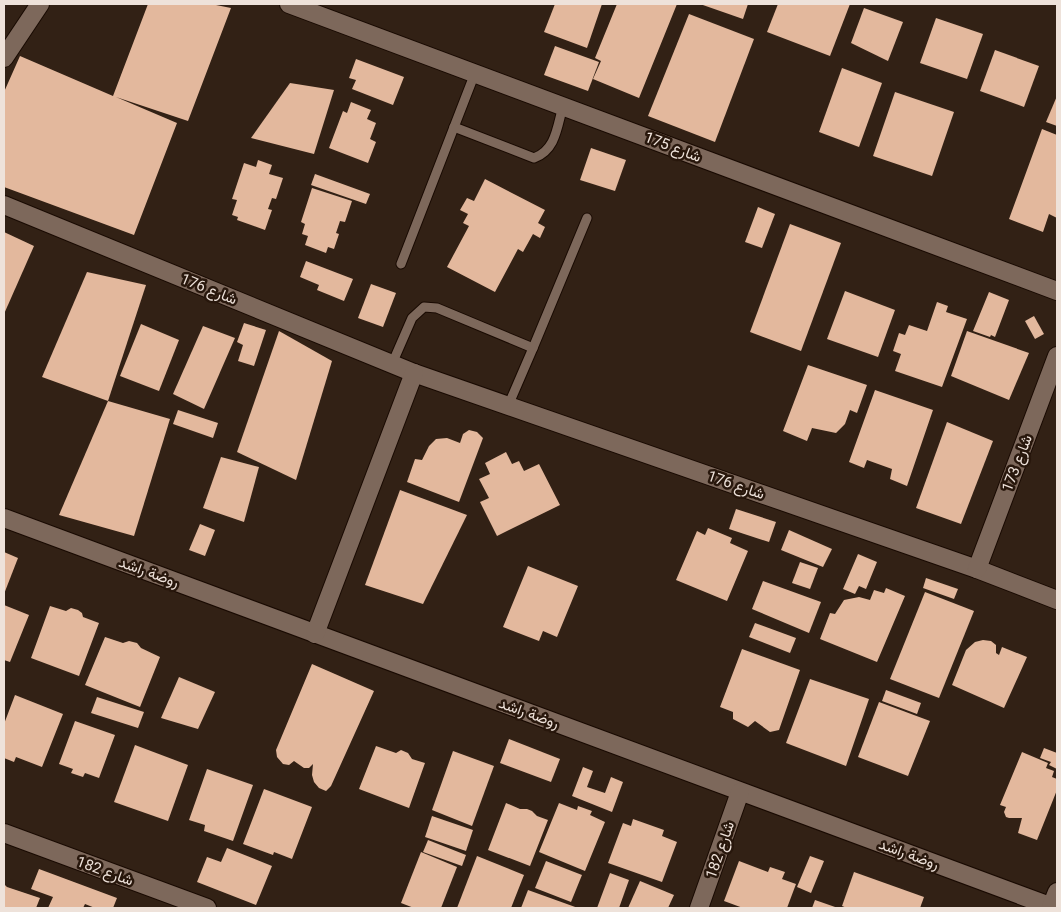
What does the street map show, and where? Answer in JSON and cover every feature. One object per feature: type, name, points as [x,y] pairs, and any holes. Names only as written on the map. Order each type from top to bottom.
[{"type":"street","points":[[4,58],[40,4]]},
{"type":"street","name":"شارع 175","points":[[289,4],[1057,291]]},
{"type":"street","name":"شارع 176","points":[[4,205],[414,373],[977,570],[1057,600]]},
{"type":"street","name":"شارع 173","points":[[977,570],[1057,356]]},
{"type":"street","points":[[314,634],[414,373]]},
{"type":"street","name":"روضة راشد","points":[[4,518],[740,792],[1054,902]]},
{"type":"street","name":"شارع 182","points":[[699,908],[740,792]]},
{"type":"street","name":"شارع 182","points":[[4,833],[207,908]]},
{"type":"lane","points":[[402,264],[475,73]]},
{"type":"lane","points":[[454,126],[534,158],[542,155],[551,146],[563,106]]},
{"type":"lane","points":[[508,406],[586,218]]},
{"type":"lane","points":[[392,364],[412,318],[424,307],[437,308],[533,348]]},
{"type":"building","points":[[148,4],[211,4],[231,8],[188,121],[116,97],[177,123],[134,235],[4,187],[4,92],[20,56],[113,96]]},
{"type":"building","points":[[555,4],[602,4],[587,48],[544,32]]},
{"type":"building","points":[[617,4],[677,4],[639,98],[593,79],[601,61],[595,58]]},
{"type":"building","points":[[700,4],[748,4],[743,19]]},
{"type":"building","points":[[778,4],[850,4],[830,56],[767,32]]},
{"type":"building","points":[[864,8],[903,22],[888,61],[851,43]]},
{"type":"building","points":[[689,14],[754,39],[715,142],[648,116]]},
{"type":"building","points":[[936,18],[983,34],[967,79],[920,63]]},
{"type":"building","points":[[555,46],[599,62],[588,91],[544,75]]},
{"type":"building","points":[[995,50],[1039,66],[1024,107],[980,91]]},
{"type":"building","points":[[356,59],[404,77],[393,105],[352,89],[356,80],[349,78]]},
{"type":"building","points":[[842,68],[882,83],[859,147],[819,132]]},
{"type":"building","points":[[290,83],[334,90],[314,154],[251,138]]},
{"type":"building","points":[[895,92],[954,112],[932,176],[873,156]]},
{"type":"building","points":[[1057,96],[1057,126],[1046,122]]},
{"type":"building","points":[[351,102],[371,110],[367,119],[376,123],[370,139],[376,142],[368,163],[329,148],[343,111],[347,113]]},
{"type":"building","points":[[1042,129],[1057,135],[1057,218],[1049,214],[1043,232],[1009,219]]},
{"type":"building","points":[[591,148],[626,160],[615,191],[580,180]]},
{"type":"building","points":[[258,160],[272,165],[269,174],[283,178],[276,199],[272,198],[268,209],[272,210],[265,230],[237,220],[238,217],[232,215],[237,200],[232,199],[244,163],[256,167]]},
{"type":"building","points":[[315,174],[370,194],[366,204],[311,185]]},
{"type":"building","points":[[485,179],[545,210],[538,223],[545,227],[540,238],[533,234],[523,252],[518,249],[495,292],[447,267],[469,226],[463,223],[468,214],[460,210],[467,198],[474,201]]},
{"type":"building","points":[[312,188],[352,201],[345,222],[340,221],[336,233],[339,234],[334,249],[328,247],[326,253],[305,245],[308,236],[302,234],[305,224],[301,222]]},
{"type":"building","points":[[758,207],[775,214],[762,248],[745,242]]},
{"type":"building","points":[[790,224],[841,243],[801,351],[750,332]]},
{"type":"building","points":[[4,232],[34,246],[4,314]]},
{"type":"building","points":[[306,261],[353,279],[344,301],[317,290],[319,285],[300,277]]},
{"type":"building","points":[[87,272],[146,285],[108,401],[42,377]]},
{"type":"building","points":[[371,284],[396,293],[383,327],[358,318]]},
{"type":"building","points":[[845,291],[895,310],[878,357],[827,339]]},
{"type":"building","points":[[989,292],[1009,300],[995,337],[973,331]]},
{"type":"building","points":[[937,302],[948,306],[946,312],[967,319],[942,387],[895,371],[901,354],[893,351],[899,333],[905,335],[909,325],[927,331]]},
{"type":"building","points":[[1034,316],[1044,334],[1035,339],[1025,321]]},
{"type":"building","points":[[244,323],[266,330],[254,366],[238,361],[243,345],[237,342]]},
{"type":"building","points":[[141,324],[179,340],[159,391],[120,376]]},
{"type":"building","points":[[203,326],[235,338],[204,409],[173,394]]},
{"type":"building","points":[[279,331],[332,361],[296,480],[237,452]]},
{"type":"building","points":[[967,331],[1029,353],[1009,400],[951,376]]},
{"type":"building","points":[[808,365],[867,385],[857,413],[850,410],[845,424],[836,433],[812,428],[807,441],[783,431]]},
{"type":"building","points":[[875,390],[933,410],[907,486],[890,479],[892,469],[867,460],[864,468],[849,462]]},
{"type":"building","points":[[108,401],[170,419],[134,536],[59,515]]},
{"type":"building","points":[[178,410],[218,423],[213,438],[173,424]]},
{"type":"building","points":[[947,422],[993,441],[961,524],[916,508]]},
{"type":"building","points":[[469,430],[477,432],[483,438],[459,502],[407,482],[415,459],[422,460],[429,446],[436,439],[447,438],[460,443],[463,434]]},
{"type":"building","points":[[506,452],[512,464],[519,461],[524,471],[539,464],[560,505],[497,536],[480,502],[489,498],[479,479],[490,474],[485,463]]},
{"type":"building","points":[[221,457],[259,467],[244,522],[203,508]]},
{"type":"building","points":[[400,490],[467,515],[423,604],[365,585]]},
{"type":"building","points":[[736,509],[776,522],[769,542],[729,529]]},
{"type":"building","points":[[200,524],[215,530],[205,556],[189,550]]},
{"type":"building","points":[[708,528],[732,538],[730,543],[748,551],[727,601],[676,580],[697,531],[705,535]]},
{"type":"building","points":[[789,530],[832,549],[823,567],[781,550]]},
{"type":"building","points":[[4,552],[18,558],[4,594]]},
{"type":"building","points":[[858,554],[877,562],[866,589],[859,586],[855,594],[843,589]]},
{"type":"building","points":[[800,562],[818,568],[810,589],[792,583]]},
{"type":"building","points":[[528,566],[578,586],[557,637],[543,631],[539,641],[503,627]]},
{"type":"building","points":[[926,578],[958,589],[954,599],[923,588]]},
{"type":"building","points":[[763,581],[821,602],[809,633],[752,609]]},
{"type":"building","points":[[886,588],[905,596],[877,662],[820,639],[830,613],[835,614],[844,600],[859,597],[870,600],[874,590],[884,593]]},
{"type":"building","points":[[925,592],[974,611],[939,698],[890,679]]},
{"type":"building","points":[[4,605],[29,615],[10,662],[4,660]]},
{"type":"building","points":[[50,606],[66,611],[71,608],[78,610],[82,613],[83,617],[99,623],[79,676],[31,658]]},
{"type":"building","points":[[755,623],[796,638],[790,653],[749,637]]},
{"type":"building","points":[[105,637],[123,643],[129,641],[137,643],[141,648],[160,657],[140,707],[85,685]]},
{"type":"building","points":[[991,641],[996,645],[996,653],[999,655],[1002,647],[1027,657],[1004,708],[952,685],[966,650],[975,642]]},
{"type":"building","points":[[742,649],[800,670],[779,730],[770,732],[755,721],[748,727],[733,719],[733,712],[720,707]]},
{"type":"building","points":[[312,664],[374,691],[331,786],[326,791],[319,788],[314,782],[312,775],[313,764],[309,768],[304,768],[294,761],[289,765],[283,764],[277,757],[276,750]]},
{"type":"building","points":[[179,677],[215,692],[198,729],[161,718]]},
{"type":"building","points":[[810,679],[869,699],[846,766],[786,743]]},
{"type":"building","points":[[886,690],[921,703],[917,714],[882,701]]},
{"type":"building","points":[[15,695],[63,714],[42,767],[16,757],[14,762],[4,758],[4,724]]},
{"type":"building","points":[[97,697],[144,712],[138,728],[91,713]]},
{"type":"building","points":[[879,702],[930,721],[908,776],[858,757]]},
{"type":"building","points":[[75,721],[115,735],[99,778],[85,773],[83,777],[71,773],[73,769],[59,764]]},
{"type":"building","points":[[509,739],[560,759],[551,782],[500,763]]},
{"type":"building","points":[[135,745],[188,765],[168,821],[114,802]]},
{"type":"building","points":[[376,746],[396,753],[401,750],[408,753],[412,759],[425,763],[409,808],[359,789]]},
{"type":"building","points":[[1044,748],[1057,753],[1057,769],[1049,765],[1051,762],[1040,758]]},
{"type":"building","points":[[453,751],[494,766],[472,826],[432,810]]},
{"type":"building","points":[[1022,752],[1048,763],[1046,768],[1054,771],[1052,777],[1057,779],[1057,790],[1037,840],[1018,833],[1022,818],[1006,817],[1004,812],[1006,807],[1000,805]]},
{"type":"building","points":[[583,767],[593,771],[587,787],[605,793],[611,777],[623,782],[612,812],[572,796]]},
{"type":"building","points":[[207,769],[253,785],[233,841],[204,831],[205,825],[189,820]]},
{"type":"building","points":[[264,789],[312,807],[292,859],[274,852],[273,855],[243,844]]},
{"type":"building","points":[[506,803],[520,809],[532,811],[537,816],[548,820],[530,866],[488,850]]},
{"type":"building","points":[[559,803],[577,810],[578,806],[592,811],[590,815],[605,822],[585,871],[539,852]]},
{"type":"building","points":[[432,816],[473,830],[466,851],[425,837]]},
{"type":"building","points":[[633,819],[664,830],[662,836],[677,842],[662,882],[608,863],[623,823],[631,826]]},
{"type":"building","points":[[428,840],[466,855],[462,866],[423,852]]},
{"type":"building","points":[[227,848],[272,866],[256,905],[197,882],[207,857],[221,862]]},
{"type":"building","points":[[421,852],[457,867],[441,908],[414,908],[401,903]]},
{"type":"building","points":[[477,856],[524,875],[511,908],[457,908]]},
{"type":"building","points":[[810,856],[824,861],[811,893],[797,887]]},
{"type":"building","points":[[546,861],[582,875],[571,902],[535,888]]},
{"type":"building","points":[[739,861],[768,872],[770,867],[785,872],[782,879],[796,884],[787,908],[743,908],[724,901]]},
{"type":"building","points":[[39,869],[117,898],[113,908],[95,908],[85,904],[83,908],[48,908],[53,897],[31,889]]},
{"type":"building","points":[[854,872],[924,897],[920,908],[847,908],[842,906]]},
{"type":"building","points":[[610,873],[629,880],[619,908],[597,908]]},
{"type":"building","points":[[640,881],[674,895],[668,908],[628,908]]},
{"type":"building","points":[[4,884],[7,887],[40,898],[36,908],[4,908]]},
{"type":"building","points":[[528,890],[578,908],[521,908]]},
{"type":"building","points":[[815,900],[838,908],[812,908]]}]
